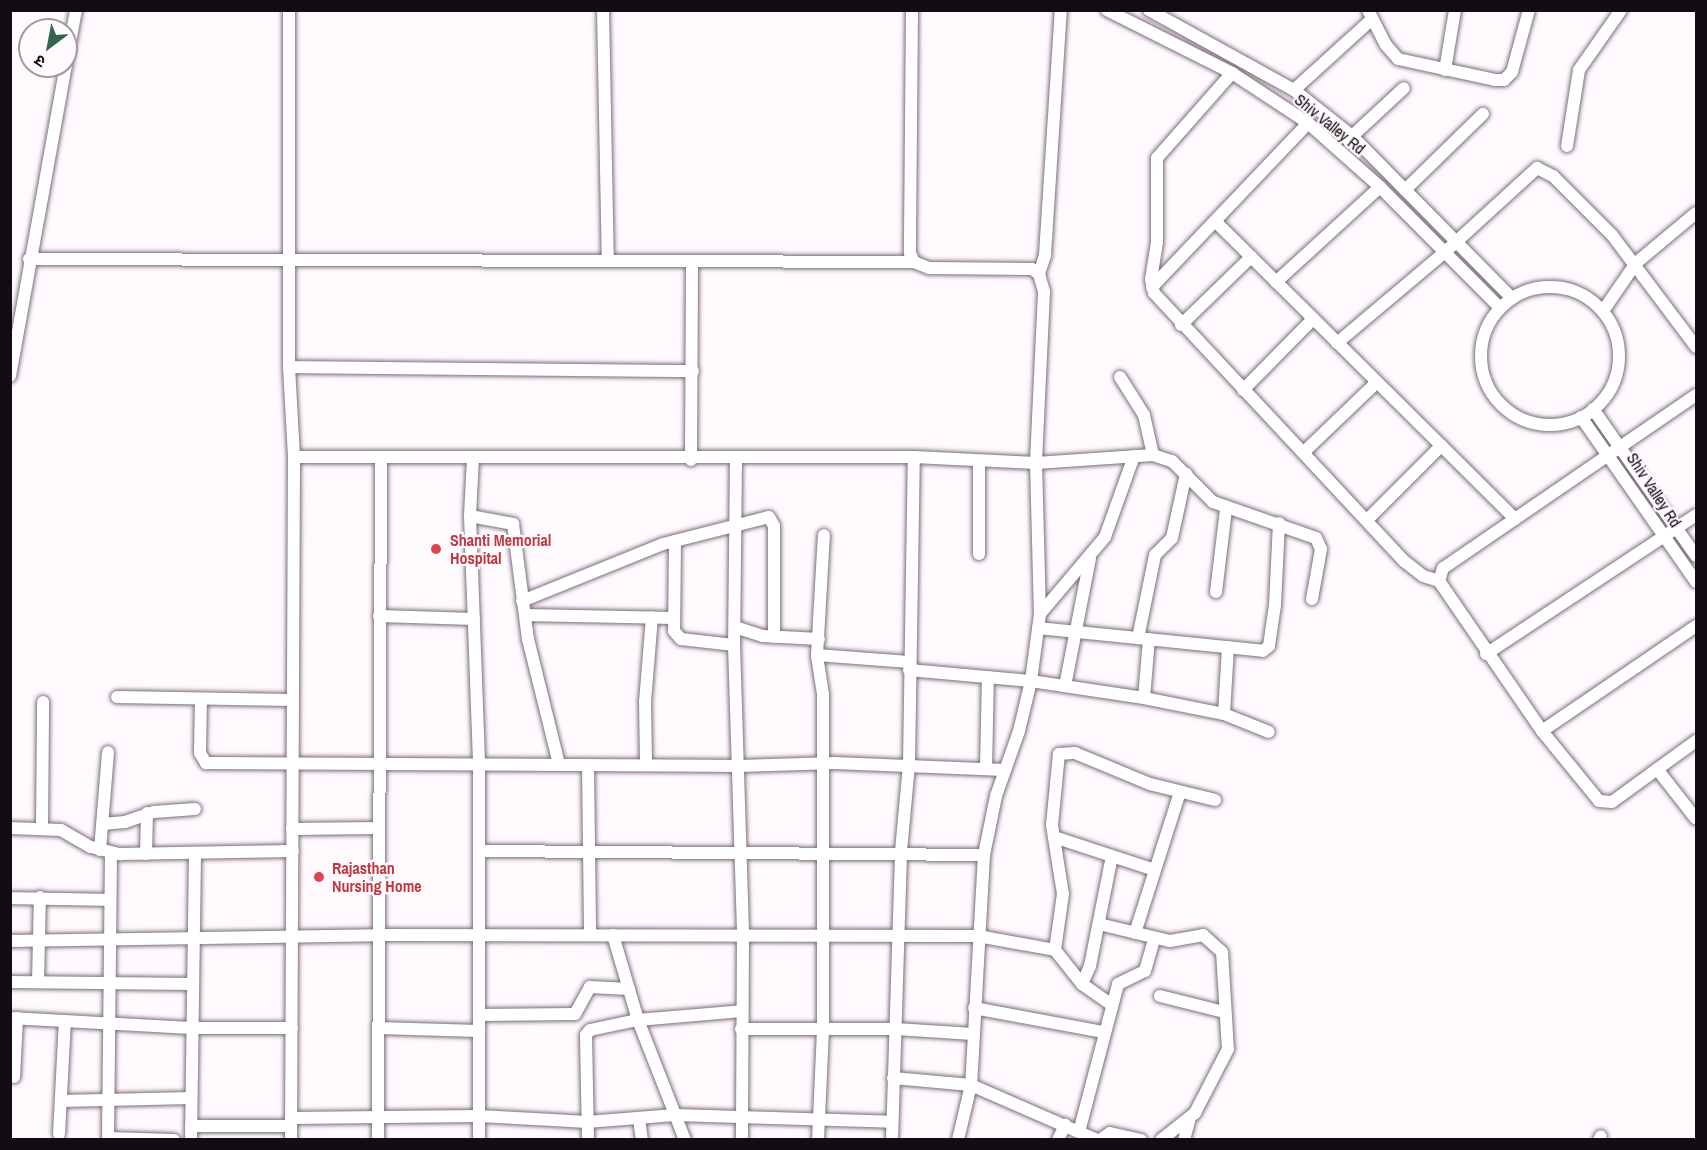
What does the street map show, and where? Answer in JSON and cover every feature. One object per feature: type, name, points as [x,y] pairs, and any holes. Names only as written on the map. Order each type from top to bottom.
[{"type":"street","points":[[289,10],[289,367],[294,457],[291,700],[291,1140]]},
{"type":"street","points":[[603,10],[608,261]]},
{"type":"street","points":[[912,10],[909,245],[914,262]]},
{"type":"street","points":[[958,1140],[971,1085],[984,855],[996,796],[1031,681],[1040,614],[1036,463],[1044,292],[1039,274],[1045,255],[1061,10]]},
{"type":"street","name":"Shiv Valley Rd","points":[[1107,10],[1232,73],[1308,123],[1380,187],[1500,308]]},
{"type":"street","name":"Shiv Valley Rd","points":[[1149,10],[1294,90],[1352,136],[1512,298]]},
{"type":"street","points":[[1445,70],[1455,10]]},
{"type":"street","points":[[1294,90],[1370,15],[1398,59],[1495,80],[1508,77],[1529,10]]},
{"type":"street","points":[[1567,146],[1579,70],[1621,10]]},
{"type":"street","points":[[1232,73],[1157,158],[1157,242],[1152,287],[1156,299],[1304,452],[1413,570],[1439,581],[1486,654],[1542,731],[1595,797],[1606,804],[1696,741]]},
{"type":"street","points":[[10,376],[29,259],[64,78]]},
{"type":"street","points":[[1338,148],[1404,88]]},
{"type":"street","points":[[1406,190],[1483,114]]},
{"type":"street","points":[[1152,287],[1308,123]]},
{"type":"street","points":[[1337,343],[1457,242],[1537,168],[1553,176],[1636,263],[1696,346]]},
{"type":"street","points":[[1276,282],[1380,187]]},
{"type":"street","points":[[1603,311],[1636,263],[1696,213]]},
{"type":"street","points":[[1215,221],[1515,519]]},
{"type":"street","points":[[29,259],[289,257],[914,262],[929,268],[1023,267],[1039,274]]},
{"type":"street","points":[[1181,325],[1251,257]]},
{"type":"street","points":[[691,460],[692,262]]},
{"type":"street","points":[[1552,287],[1582,295],[1603,311],[1616,335],[1619,368],[1614,386],[1593,409],[1581,417],[1551,426],[1535,424],[1508,412],[1488,387],[1480,353],[1486,329],[1500,308],[1512,298],[1532,289],[1552,287]]},
{"type":"street","points":[[1243,390],[1313,319]]},
{"type":"street","points":[[289,367],[693,371]]},
{"type":"street","points":[[1120,377],[1144,415],[1153,455]]},
{"type":"street","points":[[1304,452],[1377,382]]},
{"type":"street","points":[[1439,581],[1443,568],[1696,395]]},
{"type":"street","name":"Shiv Valley Rd","points":[[1593,409],[1623,447],[1696,556]]},
{"type":"street","name":"Shiv Valley Rd","points":[[1581,417],[1611,454],[1696,582]]},
{"type":"street","points":[[1367,520],[1441,446]]},
{"type":"street","points":[[294,457],[691,460],[914,457],[979,462],[1036,463],[1153,455],[1172,460],[1213,502],[1226,509],[1279,523],[1319,543],[1312,599]]},
{"type":"street","points":[[1040,614],[1090,558],[1113,520],[1134,456]]},
{"type":"street","points":[[892,1140],[901,851],[909,764],[914,457]]},
{"type":"street","points":[[378,1140],[377,762],[381,458]]},
{"type":"street","points":[[473,458],[470,516],[479,765],[479,1140]]},
{"type":"street","points":[[736,459],[734,645],[743,937],[740,1118],[742,1140]]},
{"type":"street","points":[[979,462],[979,554]]},
{"type":"street","points":[[1144,698],[1143,639],[1155,555],[1172,538],[1186,474]]},
{"type":"street","points":[[1216,592],[1226,509]]},
{"type":"street","points":[[1486,654],[1696,515]]},
{"type":"street","points":[[470,516],[513,524],[522,601],[559,764]]},
{"type":"street","points":[[522,601],[675,541],[763,517],[773,520],[774,637]]},
{"type":"street","points":[[1038,628],[1263,651],[1269,646],[1275,605],[1279,523]]},
{"type":"street","points":[[818,1140],[823,1030],[821,851],[823,694],[817,655],[824,535]]},
{"type":"street","points":[[675,541],[674,631],[681,639],[734,645]]},
{"type":"street","points":[[1065,686],[1078,631],[1090,558]]},
{"type":"street","points":[[525,615],[674,618]]},
{"type":"street","points":[[379,616],[474,619]]},
{"type":"street","points":[[646,763],[645,702],[652,617]]},
{"type":"street","points":[[1542,731],[1696,626]]},
{"type":"street","points":[[735,627],[774,637],[819,639]]},
{"type":"street","points":[[1224,714],[1228,647]]},
{"type":"street","points":[[817,655],[1031,681],[1144,698],[1224,714],[1269,732]]},
{"type":"street","points":[[986,769],[988,677]]},
{"type":"street","points":[[117,697],[291,700]]},
{"type":"street","points":[[201,699],[200,753],[206,763],[377,762],[479,765],[646,763],[739,766],[822,762],[909,764],[1005,770]]},
{"type":"street","points":[[42,828],[43,702]]},
{"type":"street","points":[[108,752],[102,824],[110,900],[108,1139],[174,1140]]},
{"type":"street","points":[[1055,950],[1063,894],[1054,837],[1056,758],[1064,752],[1180,792],[1215,800]]},
{"type":"street","points":[[588,765],[590,935]]},
{"type":"street","points":[[1657,769],[1696,819]]},
{"type":"street","points":[[1135,933],[1180,792]]},
{"type":"street","points":[[102,824],[125,822],[147,813],[195,809]]},
{"type":"street","points":[[146,854],[147,813]]},
{"type":"street","points":[[10,828],[61,830],[105,852],[146,854],[292,851]]},
{"type":"street","points":[[292,829],[378,828]]},
{"type":"street","points":[[1054,837],[1155,870]]},
{"type":"street","points":[[479,851],[901,851],[984,855]]},
{"type":"street","points":[[191,1140],[191,984],[195,853]]},
{"type":"street","points":[[1082,984],[1090,966],[1112,856]]},
{"type":"street","points":[[38,982],[40,897]]},
{"type":"street","points":[[10,898],[110,900]]},
{"type":"street","points":[[1099,924],[1170,941],[1203,935],[1215,942],[1225,967],[1224,1012],[1227,1049],[1203,1101],[1190,1118],[1161,1140]]},
{"type":"street","points":[[10,941],[378,935],[743,937],[899,934],[978,936],[1055,950],[1082,984],[1111,1004]]},
{"type":"street","points":[[613,935],[638,1020],[684,1140]]},
{"type":"street","points":[[1079,1131],[1111,1004],[1121,980],[1141,974],[1148,966],[1154,939]]},
{"type":"street","points":[[10,982],[191,984]]},
{"type":"street","points":[[479,1015],[575,1014],[590,987],[629,989]]},
{"type":"street","points":[[1160,996],[1224,1012]]},
{"type":"street","points":[[974,1008],[1104,1032]]},
{"type":"street","points":[[588,1140],[586,1035],[597,1027],[638,1020],[742,1011]]},
{"type":"street","points":[[14,1077],[14,1018],[191,1028],[292,1028]]},
{"type":"street","points":[[59,1134],[65,1021]]},
{"type":"street","points":[[378,1028],[479,1030]]},
{"type":"street","points":[[741,1029],[896,1029],[973,1034]]},
{"type":"street","points":[[893,1078],[971,1085],[1099,1140],[1110,1132],[1141,1140]]},
{"type":"street","points":[[62,1101],[191,1098]]},
{"type":"street","points":[[191,1126],[479,1116],[587,1122],[675,1115],[892,1122]]},
{"type":"street","points":[[1184,1140],[1190,1118]]},
{"type":"street","points":[[639,1119],[642,1140]]},
{"type":"street","points":[[1058,1140],[1065,1125]]},
{"type":"place","name":"Shanti Memorial Hospital","points":[[436,549]]},
{"type":"place","name":"Rajasthan Nursing Home","points":[[319,877]]}]
